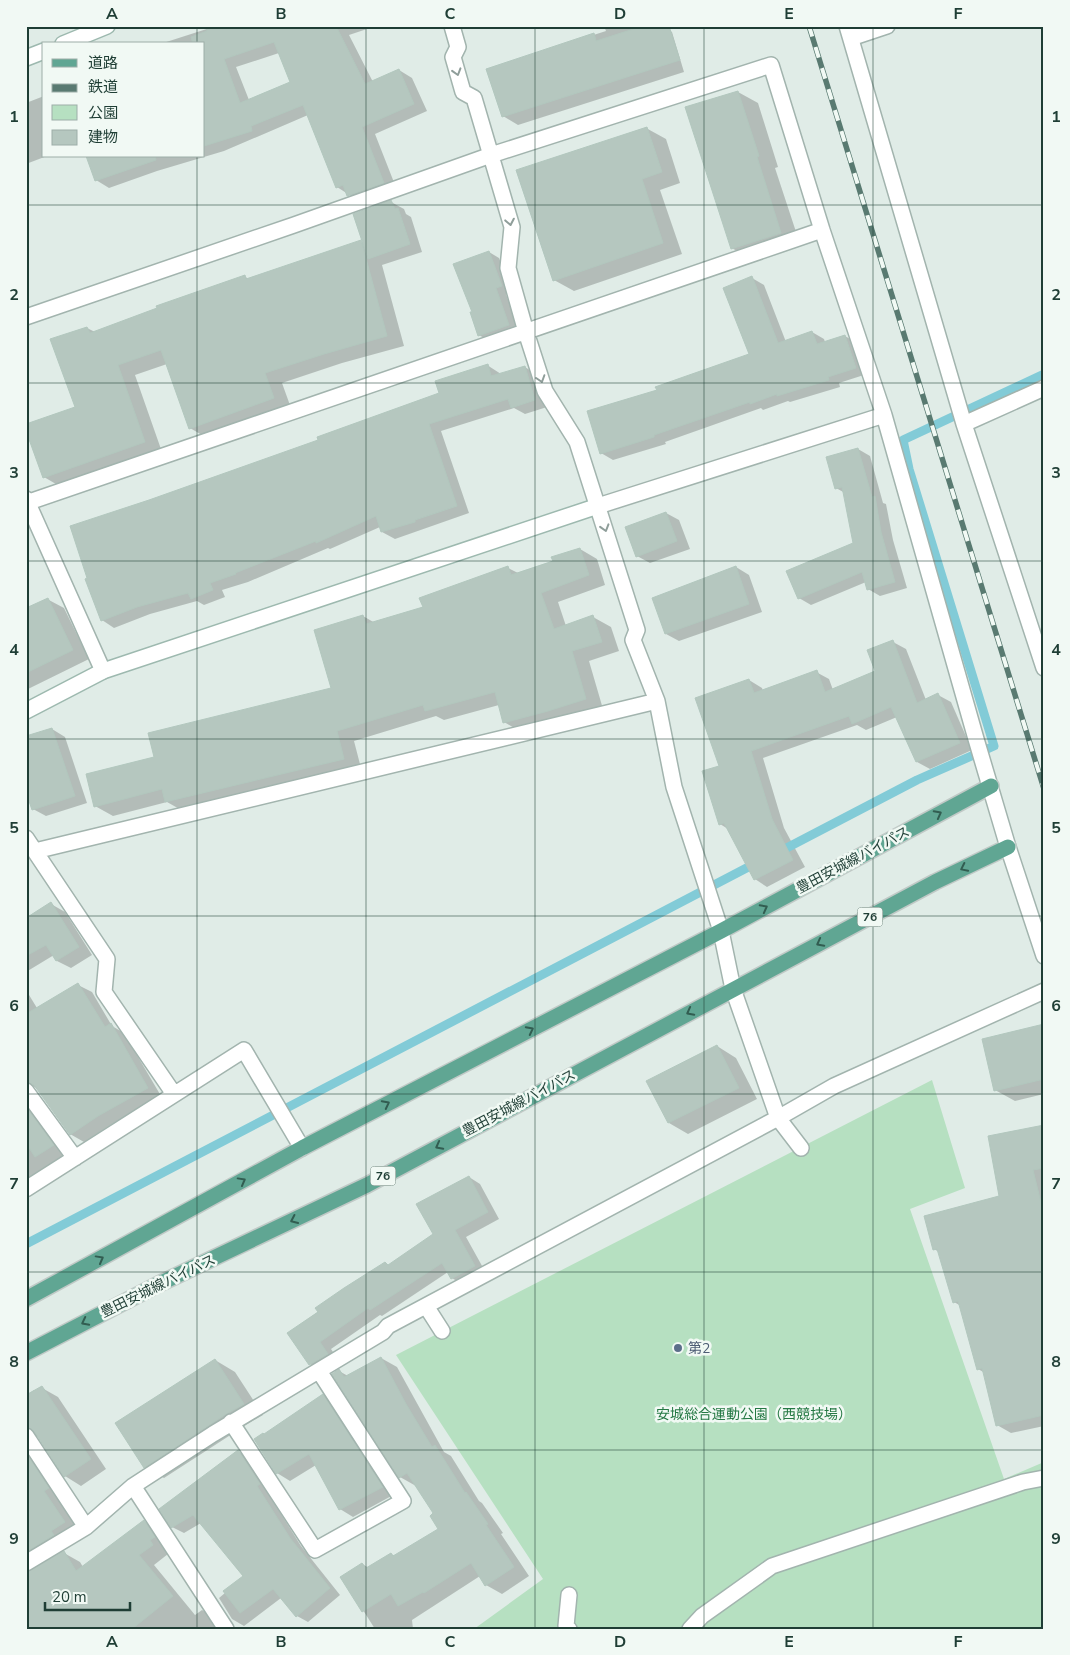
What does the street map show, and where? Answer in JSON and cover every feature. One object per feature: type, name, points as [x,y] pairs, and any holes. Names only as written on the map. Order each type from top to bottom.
[{"type":"main road","name":"豊田安城線バイパス","points":[[26,1299],[302,1148],[721,931],[991,786]]},
{"type":"main road","name":"豊田安城線バイパス","points":[[26,1352],[159,1284],[367,1185],[733,988],[957,871],[1008,847]]},
{"type":"street","points":[[68,42],[107,26]]},
{"type":"street","points":[[452,26],[458,47],[453,57],[463,92],[474,98],[512,227],[508,268],[526,332],[545,391],[577,442],[598,506],[637,630],[633,640],[657,701],[674,787],[721,931],[733,988],[778,1118],[801,1148]]},
{"type":"street","points":[[887,26],[849,32],[964,424],[1044,668]]},
{"type":"street","points":[[26,58],[42,52]]},
{"type":"street","points":[[26,317],[491,155],[771,65],[822,230],[884,415],[973,730],[1008,847],[1044,956]]},
{"type":"street","points":[[103,671],[27,501],[822,230]]},
{"type":"street","points":[[964,424],[1044,388]]},
{"type":"street","points":[[26,710],[103,671],[598,506],[884,415]]},
{"type":"street","points":[[174,1094],[104,992],[107,959],[31,844],[657,701]]},
{"type":"street","points":[[26,1563],[86,1527],[133,1486],[231,1422],[384,1332],[388,1326],[778,1118],[834,1086],[1044,991]]},
{"type":"street","points":[[26,1189],[244,1050],[302,1148]]},
{"type":"street","points":[[26,1091],[75,1158]]},
{"type":"street","points":[[426,1306],[442,1331]]},
{"type":"street","points":[[231,1422],[315,1550],[403,1501],[319,1371]]},
{"type":"street","points":[[26,1436],[86,1527]]},
{"type":"street","points":[[690,1629],[702,1616],[772,1566],[1015,1485],[1044,1478]]},
{"type":"street","points":[[133,1486],[226,1629]]},
{"type":"street","points":[[569,1595],[566,1626],[569,1629]]},
{"type":"green space","name":"安城総合運動公園（西競技場）","points":[[932,1080],[965,1188],[910,1209],[1004,1479],[1044,1462],[1044,1629],[474,1629],[543,1579],[396,1355]]},
{"type":"building","points":[[206,26],[336,26],[365,84],[399,69],[414,104],[362,127],[384,183],[347,196],[343,185],[336,188],[303,105],[251,126],[252,131],[205,146],[205,42],[192,42],[191,37],[207,31]],"holes":[[[274,42],[290,82],[240,103],[224,59]]]},
{"type":"building","points":[[643,26],[669,26],[680,60],[502,117],[486,69],[594,33],[596,41]]},
{"type":"building","points":[[738,91],[781,233],[731,249],[685,107]]},
{"type":"building","points":[[647,127],[662,172],[642,179],[663,243],[553,281],[516,170]]},
{"type":"building","points":[[87,158],[156,158],[156,160],[95,181]]},
{"type":"building","points":[[391,200],[395,209],[398,208],[410,244],[368,259],[353,214]]},
{"type":"building","points":[[361,240],[387,336],[265,373],[274,398],[189,429],[161,350],[118,365],[145,442],[43,478],[26,431],[26,424],[75,407],[50,339],[87,327],[90,333],[157,308],[156,306],[245,275],[246,279]]},
{"type":"building","points":[[489,251],[502,286],[496,288],[509,325],[478,336],[470,312],[472,312],[453,264]]},
{"type":"building","points":[[752,276],[778,343],[812,331],[817,344],[845,335],[856,368],[828,377],[829,380],[777,396],[777,394],[750,404],[750,402],[654,435],[654,437],[600,454],[587,411],[657,390],[655,387],[749,354],[723,288]]},
{"type":"building","points":[[488,364],[491,376],[525,366],[535,400],[511,408],[508,399],[429,424],[457,506],[415,520],[415,522],[381,532],[376,516],[316,543],[316,541],[210,583],[213,590],[191,599],[188,593],[137,607],[101,621],[85,579],[87,578],[70,526],[318,440],[317,437],[439,393],[435,381]]},
{"type":"building","points":[[858,448],[872,497],[875,496],[881,532],[895,582],[867,590],[862,572],[798,599],[786,571],[853,543],[842,487],[835,489],[826,457]]},
{"type":"building","points":[[666,512],[677,541],[636,557],[625,527]]},
{"type":"building","points":[[580,548],[589,575],[541,593],[554,629],[593,615],[602,642],[572,651],[586,699],[503,723],[495,692],[425,711],[423,705],[337,731],[344,759],[165,802],[162,789],[94,807],[86,774],[154,757],[148,733],[331,688],[314,630],[363,615],[366,624],[423,607],[419,598],[508,566],[511,575],[553,561],[551,557]]},
{"type":"building","points":[[736,566],[749,604],[665,634],[652,598]]},
{"type":"building","points":[[48,598],[73,650],[26,673],[26,608]]},
{"type":"building","points":[[893,640],[917,703],[938,693],[960,743],[916,762],[891,707],[852,724],[849,716],[751,751],[772,819],[793,860],[754,880],[724,823],[719,825],[702,771],[719,766],[695,698],[749,679],[754,693],[817,670],[825,692],[875,671],[867,650]]},
{"type":"building","points":[[52,728],[75,796],[32,810],[26,792],[26,736]]},
{"type":"building","points":[[51,902],[79,947],[56,961],[46,945],[26,956],[26,918]]},
{"type":"building","points":[[78,983],[105,1027],[111,1023],[148,1088],[98,1116],[70,1135],[34,1085],[26,1082],[26,1014]]},
{"type":"building","points":[[1044,1024],[1044,1079],[994,1091],[982,1039]]},
{"type":"building","points":[[717,1045],[739,1088],[668,1123],[646,1081]]},
{"type":"building","points":[[26,1107],[54,1145],[35,1157],[26,1143]]},
{"type":"building","points":[[1044,1125],[1044,1168],[1033,1170],[1044,1215],[1044,1415],[996,1426],[982,1368],[977,1370],[958,1301],[953,1303],[937,1249],[933,1250],[924,1216],[999,1196],[988,1136]]},
{"type":"building","points":[[469,1176],[488,1212],[455,1230],[475,1266],[451,1279],[442,1263],[370,1310],[368,1308],[320,1342],[328,1354],[309,1365],[287,1333],[318,1312],[315,1308],[344,1288],[385,1262],[388,1265],[433,1234],[416,1204]]},
{"type":"building","points":[[381,1357],[432,1447],[435,1445],[465,1493],[488,1524],[486,1525],[514,1567],[485,1586],[471,1563],[424,1593],[398,1606],[391,1594],[362,1612],[340,1577],[362,1563],[366,1568],[391,1553],[393,1556],[438,1529],[430,1516],[433,1513],[407,1473],[399,1478],[332,1374],[339,1369],[344,1377]]},
{"type":"building","points":[[215,1359],[244,1404],[144,1468],[115,1423]]},
{"type":"building","points":[[42,1386],[91,1459],[64,1477],[34,1431],[26,1427],[26,1395]]},
{"type":"building","points":[[323,1394],[383,1487],[339,1510],[309,1454],[276,1474],[254,1439]]},
{"type":"building","points":[[238,1450],[260,1484],[257,1486],[290,1538],[330,1588],[296,1617],[273,1589],[240,1613],[223,1591],[243,1576],[193,1515],[171,1528],[159,1509]]},
{"type":"building","points":[[26,1453],[49,1488],[44,1491],[65,1522],[51,1531],[54,1535],[26,1552]]},
{"type":"building","points":[[144,1520],[155,1537],[150,1540],[153,1545],[139,1555],[173,1596],[132,1629],[26,1629],[26,1572],[64,1551],[76,1571]]},
{"type":"waterway","points":[[777,853],[917,780],[994,746],[909,469],[903,440],[1044,374]]},
{"type":"waterway","points":[[26,1244],[758,862]]},
{"type":"railway","points":[[809,26],[1044,789]]},
{"type":"place","name":"第2","points":[[678,1348]]}]
